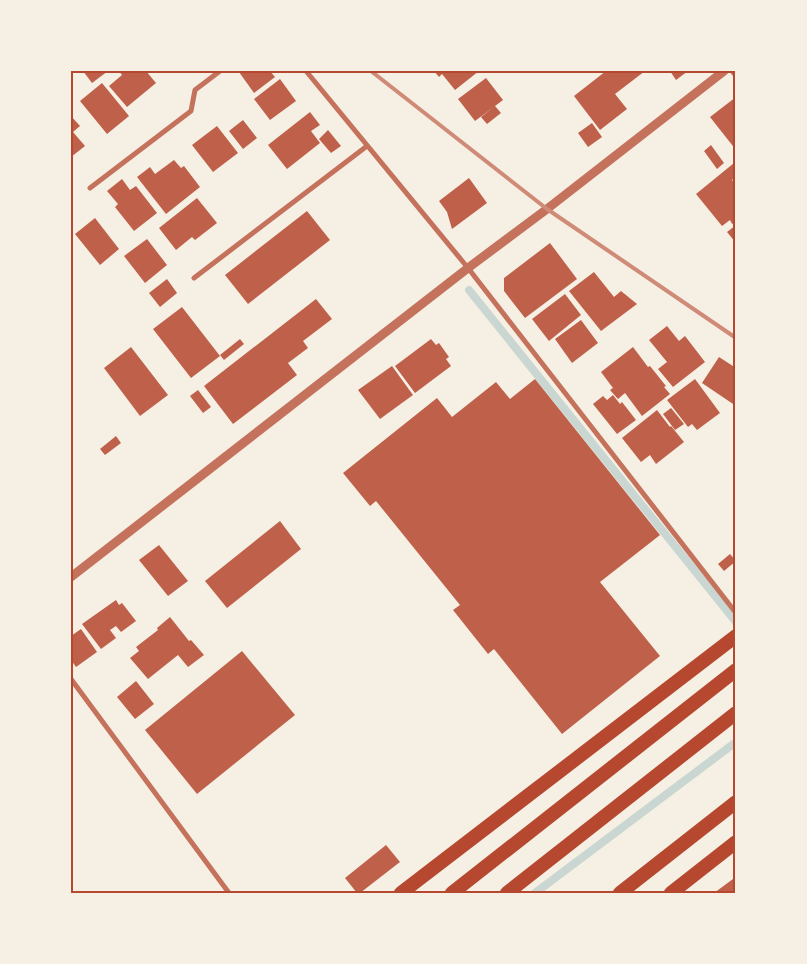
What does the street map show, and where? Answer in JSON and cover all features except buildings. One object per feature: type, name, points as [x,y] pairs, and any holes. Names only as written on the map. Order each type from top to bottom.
[{"type":"highway","points":[[401,893],[736,636]]},
{"type":"highway","points":[[452,893],[736,670]]},
{"type":"highway","points":[[507,893],[736,713]]},
{"type":"highway","points":[[620,893],[736,802]]},
{"type":"highway","points":[[671,893],[736,842]]},
{"type":"street","points":[[90,188],[191,111],[195,90],[220,71]]},
{"type":"street","points":[[306,71],[468,268],[736,612]]},
{"type":"street","points":[[71,577],[724,71]]},
{"type":"street","points":[[732,71],[736,76]]},
{"type":"street","points":[[194,278],[367,146]]},
{"type":"street","points":[[71,679],[229,893]]},
{"type":"waterway","points":[[469,290],[736,622]]},
{"type":"waterway","points":[[535,893],[736,742]]},
{"type":"railway","points":[[371,71],[547,209],[736,338]]}]
